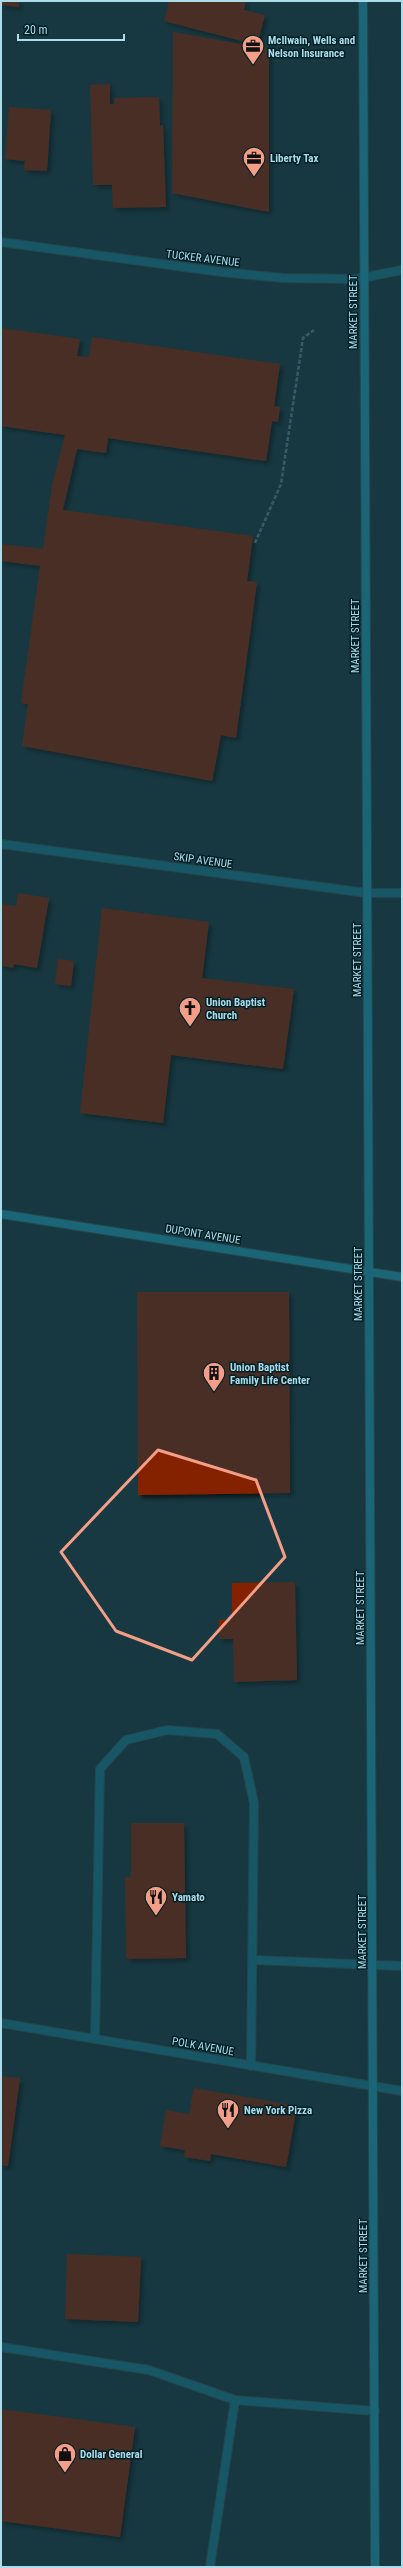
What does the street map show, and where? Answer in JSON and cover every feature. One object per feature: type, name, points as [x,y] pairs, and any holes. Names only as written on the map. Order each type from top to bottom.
[{"type":"main road","name":"MARKET STREET","points":[[363,1],[374,2085],[375,2567]]},
{"type":"main road","name":"DUPONT AVENUE","points":[[1,1214],[402,1276]]},
{"type":"street","name":"TUCKER AVENUE","points":[[1,242],[229,273],[324,281],[364,278],[402,270]]},
{"type":"street","name":"SKIP AVENUE","points":[[1,844],[368,893],[402,893]]},
{"type":"street","points":[[95,2038],[100,1769],[126,1740],[166,1730],[217,1734],[244,1757],[254,1803],[251,2066]]},
{"type":"street","points":[[252,1960],[402,1966]]},
{"type":"street","name":"POLK AVENUE","points":[[1,2023],[251,2066],[374,2085],[402,2091]]},
{"type":"street","points":[[1,2347],[149,2370],[235,2400],[375,2411]]},
{"type":"street","points":[[210,2567],[235,2400]]},
{"type":"path","points":[[255,543],[281,484],[303,338],[314,330]]},
{"type":"highlighted area","points":[[158,1450],[256,1480],[285,1557],[192,1660],[116,1631],[61,1552]]},
{"type":"building","points":[[1,1],[19,1],[19,7],[1,5]]},
{"type":"building","points":[[169,1],[246,1],[244,10],[265,15],[257,45],[164,21]]},
{"type":"building","points":[[173,32],[269,49],[269,212],[172,193]]},
{"type":"building","points":[[110,84],[110,104],[114,104],[114,98],[159,97],[160,126],[163,125],[166,207],[113,208],[112,185],[93,185],[90,85]]},
{"type":"building","points":[[9,107],[51,110],[47,171],[24,170],[25,161],[5,159]]},
{"type":"building","points":[[1,328],[80,339],[77,356],[89,357],[92,337],[280,364],[274,406],[280,407],[278,422],[272,421],[266,461],[108,438],[106,453],[77,449],[63,510],[253,536],[247,581],[257,582],[236,738],[221,735],[212,781],[22,746],[28,704],[21,703],[40,566],[1,561],[1,544],[43,549],[52,485],[65,435],[1,426]]},
{"type":"building","points":[[18,893],[49,898],[37,968],[14,964],[13,968],[1,966],[1,904],[16,906]]},
{"type":"building","name":"Union Baptist Church","points":[[102,908],[209,922],[202,978],[294,989],[283,1069],[171,1055],[163,1123],[80,1113]]},
{"type":"building","points":[[58,959],[74,961],[71,986],[55,984]]},
{"type":"building","name":"Union Baptist Family Life Center","points":[[137,1292],[289,1292],[290,1493],[138,1495]]},
{"type":"building","points":[[295,1582],[297,1680],[234,1682],[233,1639],[219,1639],[219,1620],[232,1620],[232,1583]]},
{"type":"building","name":"Yamato","points":[[131,1823],[184,1823],[186,1958],[126,1959],[125,1877],[131,1877]]},
{"type":"building","points":[[1,2076],[20,2078],[8,2166],[1,2165]]},
{"type":"building","name":"New York Pizza","points":[[194,2088],[297,2106],[286,2167],[211,2154],[210,2161],[184,2157],[185,2150],[160,2146],[166,2110],[189,2114]]},
{"type":"building","points":[[67,2254],[141,2257],[138,2322],[65,2319]]},
{"type":"building","name":"Dollar General","points":[[1,2409],[135,2427],[120,2537],[1,2521]]},
{"type":"place","name":"McIlwain, Wells and Nelson Insurance","points":[[253,66]]},
{"type":"place","name":"Liberty Tax","points":[[254,178]]},
{"type":"place","name":"Union Baptist Church","points":[[190,1028]]},
{"type":"place","name":"Union Baptist Family Life Center","points":[[214,1392]]},
{"type":"place","name":"Yamato","points":[[156,1916]]},
{"type":"place","name":"New York Pizza","points":[[228,2130]]},
{"type":"place","name":"Dollar General","points":[[65,2474]]}]
